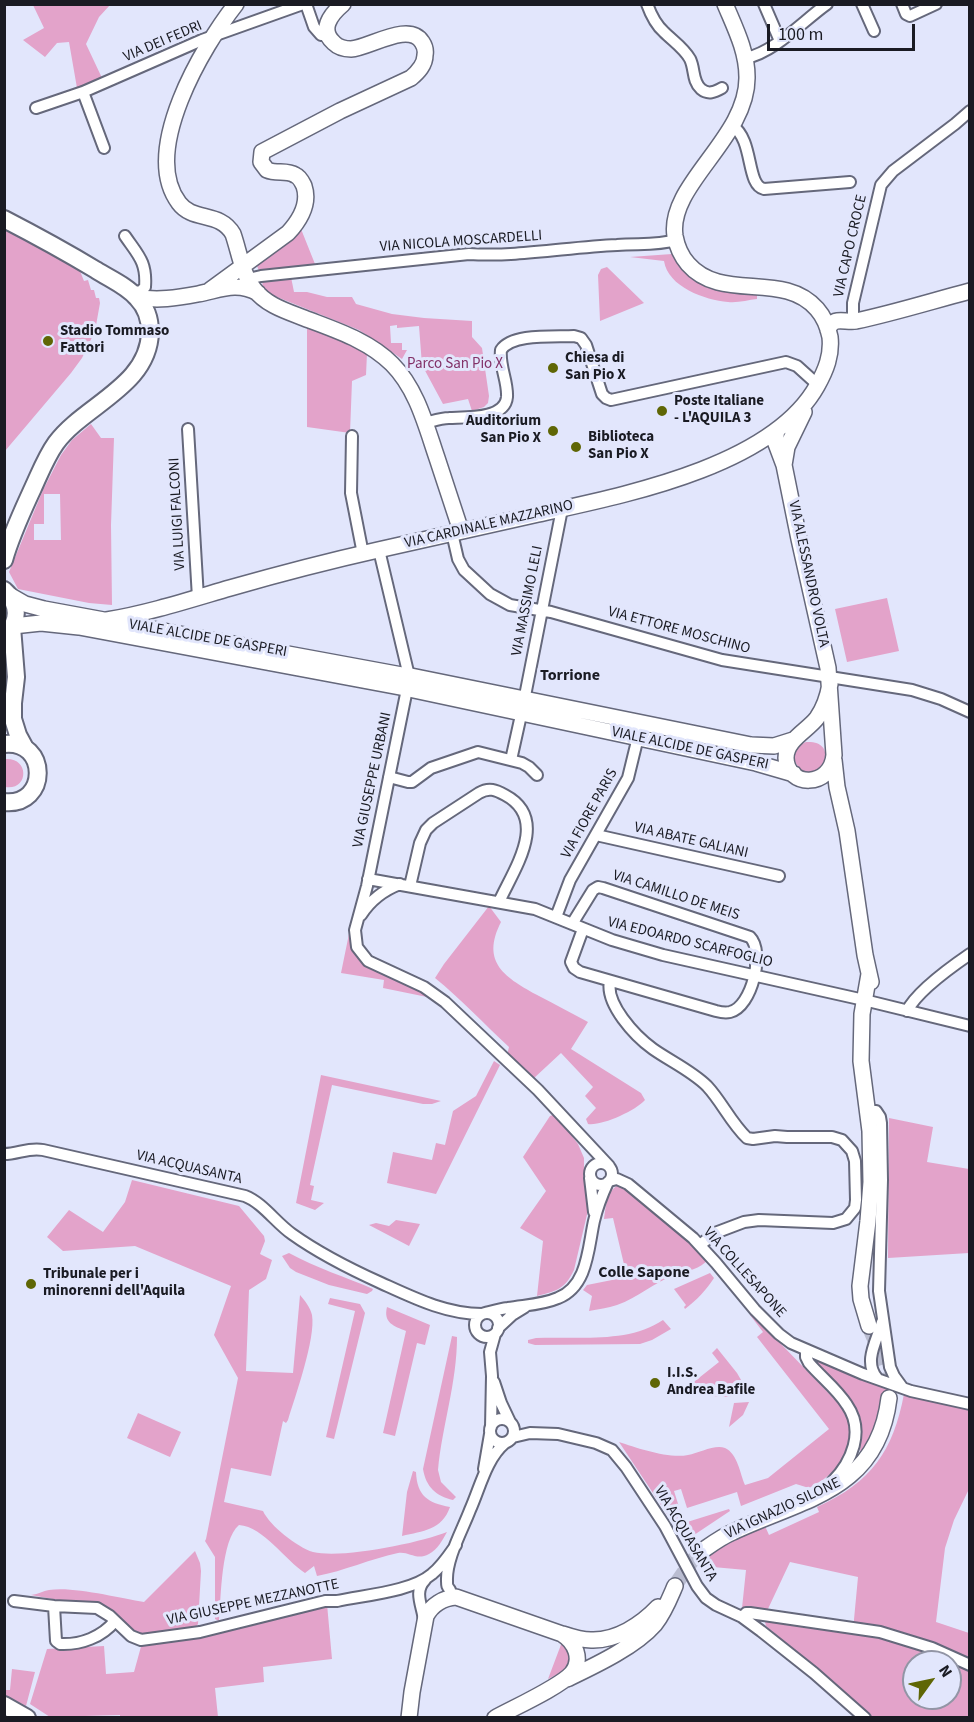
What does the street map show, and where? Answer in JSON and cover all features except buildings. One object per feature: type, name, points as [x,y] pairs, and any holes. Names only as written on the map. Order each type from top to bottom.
[{"type":"main road","points":[[4,219],[53,245],[134,295],[146,311],[150,329],[144,359],[137,369],[120,387],[70,428],[51,450],[7,546],[4,560]]},
{"type":"main road","points":[[6,591],[15,605],[16,612],[10,630],[16,673],[13,719],[25,748]]},
{"type":"main road","points":[[4,662],[9,671],[10,683],[9,705],[4,724]]},
{"type":"main road","points":[[4,744],[25,748],[32,754],[39,770],[38,779],[31,793],[9,805]]},
{"type":"main road","points":[[4,1705],[27,1718]]},
{"type":"street","points":[[236,4],[193,71],[177,109],[168,142],[167,172],[174,194],[182,207],[195,214],[219,220],[229,227],[246,272],[258,293]]},
{"type":"street","points":[[304,4],[315,30],[321,35],[327,34]]},
{"type":"street","name":"VIA DEI FEDRI","points":[[36,108],[83,92],[214,36],[304,4]]},
{"type":"street","points":[[233,287],[288,233],[301,215],[306,201],[304,187],[299,177],[267,170],[260,159],[262,152],[332,115],[411,78],[419,71],[425,58],[423,44],[418,37],[412,35],[395,35],[363,47],[348,49],[337,46],[327,34],[329,19],[342,4]]},
{"type":"street","points":[[647,4],[652,17],[661,29],[688,56],[701,90],[711,93],[722,88]]},
{"type":"street","points":[[725,4],[746,58],[746,91],[733,126],[681,201],[675,219],[676,240],[680,251],[686,262],[708,279],[724,284],[791,291],[829,315],[847,323]]},
{"type":"street","points":[[764,4],[780,41]]},
{"type":"street","points":[[746,58],[758,55],[780,41],[827,4]]},
{"type":"street","points":[[862,4],[874,31]]},
{"type":"street","points":[[902,4],[906,14],[910,16],[936,4]]},
{"type":"street","points":[[83,92],[104,148]]},
{"type":"street","name":"VIA CAPO CROCE","points":[[847,323],[880,188],[899,167],[969,111]]},
{"type":"street","points":[[733,126],[739,130],[743,139],[754,181],[759,188],[850,182]]},
{"type":"street","points":[[125,236],[141,256],[144,270],[145,288],[134,295]]},
{"type":"street","name":"VIA NICOLA MOSCARDELLI","points":[[246,272],[261,276],[470,254],[491,255],[618,244],[648,245],[676,240]]},
{"type":"street","points":[[134,295],[150,299],[199,294],[246,272]]},
{"type":"street","points":[[210,290],[233,287],[248,289],[258,293],[274,306],[361,341],[386,358],[405,381],[417,403],[457,532]]},
{"type":"street","points":[[828,330],[833,322],[847,323],[969,291]]},
{"type":"street","points":[[150,329],[162,307],[175,298]]},
{"type":"street","points":[[814,306],[823,317],[828,330]]},
{"type":"street","name":"VIA CARDINALE MAZZARINO","points":[[107,621],[379,550],[562,509],[669,482],[706,468],[777,430],[796,414],[815,389],[836,341],[847,323]]},
{"type":"street","name":"VIA CARDINALE MAZZARINO","points":[[828,330],[829,361]]},
{"type":"street","points":[[425,423],[440,419],[477,417],[503,406],[507,396],[501,350],[510,342],[523,338],[574,336],[581,338],[586,345],[602,394],[611,400],[786,362],[797,366],[815,389],[785,458]]},
{"type":"street","name":"VIA LUIGI FALCONI","points":[[189,429],[198,598]]},
{"type":"street","name":"VIA ALESSANDRO VOLTA","points":[[777,430],[775,441],[785,458],[829,680],[837,787],[847,831],[869,974],[874,991],[869,1001]]},
{"type":"street","points":[[352,436],[352,500],[363,554]]},
{"type":"street","name":"VIA MASSIMO LELI","points":[[511,760],[562,509]]},
{"type":"street","name":"VIA ETTORE MOSCHINO","points":[[457,532],[460,563],[483,589],[506,603],[541,610],[722,660],[829,680],[912,690],[941,699],[969,712]]},
{"type":"street","name":"VIA GIUSEPPE URBANI","points":[[368,879],[408,682],[379,550]]},
{"type":"street","name":"VIALE ALCIDE DE GASPERI","points":[[6,591],[34,607],[639,730],[756,746],[774,746],[796,738]]},
{"type":"street","name":"VIALE ALCIDE DE GASPERI","points":[[10,630],[41,623],[79,627],[408,682]]},
{"type":"street","points":[[796,738],[811,733],[827,741],[833,755],[832,765],[826,775],[815,780],[805,780],[794,774],[787,764],[786,757],[787,751],[796,738],[813,723],[819,714],[826,700],[829,680]]},
{"type":"street","name":"VIALE ALCIDE DE GASPERI","points":[[639,730],[794,774]]},
{"type":"street","name":"VIA FIORE PARIS","points":[[556,917],[567,885],[630,775],[639,730]]},
{"type":"street","points":[[389,777],[408,783],[412,782],[431,768],[475,753],[488,754],[524,764],[537,775]]},
{"type":"street","points":[[815,780],[837,795],[842,804]]},
{"type":"street","points":[[357,923],[365,908],[375,899],[390,888],[405,885],[421,839],[428,828],[486,789],[502,793],[518,803],[524,812],[528,827],[527,838],[499,902]]},
{"type":"street","name":"VIA ABATE GALIANI","points":[[596,835],[779,876]]},
{"type":"street","points":[[368,879],[357,923],[356,942],[366,960],[424,987],[445,1002],[538,1090],[609,1166],[612,1173],[594,1221],[587,1259],[574,1286],[562,1297],[528,1306],[512,1315],[488,1337],[479,1334]]},
{"type":"street","name":"VIA EDOARDO SCARFOGLIO","points":[[368,879],[535,909],[612,940],[663,955],[969,1026]]},
{"type":"street","name":"VIA CAMILLO DE MEIS","points":[[572,924],[592,891],[598,887],[603,888],[750,937],[756,946],[755,975]]},
{"type":"street","points":[[583,929],[571,960],[572,966],[580,972],[716,1011],[734,1010],[743,1002],[755,975]]},
{"type":"street","points":[[907,1011],[936,980],[969,954]]},
{"type":"street","points":[[610,981],[611,998],[623,1018],[651,1047],[709,1088],[747,1138],[832,1137],[842,1140],[852,1151],[855,1161],[856,1204],[853,1212],[846,1219],[833,1223],[759,1220],[744,1222],[715,1233],[700,1245]]},
{"type":"street","points":[[869,1001],[862,1043],[861,1070],[871,1147],[870,1196],[860,1286],[869,1326]]},
{"type":"street","points":[[867,1111],[876,1111],[881,1123],[879,1292],[890,1367],[903,1388]]},
{"type":"street","points":[[581,1137],[588,1151],[594,1221]]},
{"type":"street","name":"VIA ACQUASANTA","points":[[4,1154],[29,1149],[43,1150],[245,1196],[256,1202],[276,1222],[302,1242],[352,1270],[432,1305],[461,1312],[484,1313],[528,1306]]},
{"type":"street","points":[[609,1166],[597,1163],[591,1168],[590,1175],[594,1183],[599,1185],[609,1181]]},
{"type":"street","name":"VIA COLLESAPONE","points":[[609,1181],[617,1179],[628,1184],[700,1245],[750,1304],[787,1340],[858,1372],[903,1388],[969,1404]]},
{"type":"street","points":[[490,1357],[475,1329],[475,1321],[484,1313],[490,1313],[498,1321],[497,1331],[490,1347],[491,1430],[496,1442],[509,1440],[514,1430],[501,1403],[492,1376]]},
{"type":"street","points":[[883,1318],[870,1363],[877,1378],[885,1375],[890,1367]]},
{"type":"street","points":[[806,1350],[809,1363],[848,1406],[854,1422],[855,1437],[853,1451],[844,1467],[810,1500]]},
{"type":"street","points":[[858,1372],[864,1370],[870,1363]]},
{"type":"street","name":"VIA IGNAZIO SILONE","points":[[702,1551],[734,1531],[810,1500],[845,1480],[867,1458],[884,1425],[889,1398]]},
{"type":"street","points":[[491,1430],[495,1422],[500,1419],[511,1424]]},
{"type":"street","name":"VIA ACQUASANTA","points":[[511,1424],[530,1433]]},
{"type":"street","name":"VIA GIUSEPPE MEZZANOTTE","points":[[482,1479],[491,1430]]},
{"type":"street","name":"VIA ACQUASANTA","points":[[509,1440],[530,1433],[567,1435],[601,1444],[615,1453],[665,1526],[700,1590],[716,1605],[742,1617],[814,1673],[865,1718]]},
{"type":"street","name":"VIA GIUSEPPE MEZZANOTTE","points":[[450,1590],[447,1578],[456,1545],[482,1479],[494,1456],[509,1440]]},
{"type":"street","name":"VIA GIUSEPPE MEZZANOTTE","points":[[14,1601],[54,1606],[94,1607],[102,1610],[132,1637],[145,1640],[200,1632],[323,1601],[337,1601],[403,1588],[427,1578],[440,1568],[456,1545]]},
{"type":"street","points":[[424,1623],[419,1587],[427,1578],[438,1579],[464,1599]]},
{"type":"street","points":[[415,1718],[410,1710],[424,1623],[428,1612],[438,1602],[453,1597],[464,1599],[562,1634],[601,1640],[629,1630],[648,1617],[675,1585],[662,1614],[645,1633],[606,1660],[495,1718]]},
{"type":"street","points":[[403,1588],[415,1594],[421,1603]]},
{"type":"street","points":[[54,1606],[56,1640],[60,1644],[85,1642],[107,1629],[115,1621]]},
{"type":"street","points":[[742,1617],[750,1613],[871,1630],[932,1648],[969,1665]]},
{"type":"street","points":[[562,1634],[572,1642],[577,1657],[574,1671],[563,1681]]},
{"type":"green space","points":[[33,5],[110,5],[99,17],[86,44],[102,78],[77,88],[69,42],[57,43],[45,57],[23,40],[44,28]]},
{"type":"green space","name":"Stadio Tommaso Fattori","points":[[5,227],[80,271],[84,281],[88,280],[91,290],[94,290],[100,303],[95,331],[82,358],[5,451]]},
{"type":"green space","points":[[301,229],[315,264],[259,271],[255,261]]},
{"type":"green space","points":[[672,254],[697,282],[713,289],[757,293],[757,299],[732,302],[699,295],[672,278],[664,261],[630,257]]},
{"type":"green space","points":[[607,267],[644,303],[600,321],[598,275],[601,269]]},
{"type":"green space","name":"Parco San Pio X","points":[[291,277],[294,292],[307,292],[327,297],[352,297],[356,304],[392,314],[472,321],[472,337],[482,348],[488,403],[472,411],[468,399],[443,404],[422,365],[419,326],[397,328],[397,325],[390,326],[391,343],[402,343],[402,350],[407,350],[402,359],[359,330],[267,293],[263,288],[262,280]]},
{"type":"green space","points":[[307,327],[349,343],[367,353],[366,375],[352,381],[350,433],[307,427]]},
{"type":"green space","points":[[91,424],[101,438],[114,438],[111,525],[112,605],[89,603],[18,589],[9,572],[43,490],[61,455],[72,440]],"holes":[[[44,494],[60,494],[61,540],[34,540],[34,524],[44,524]]]},
{"type":"green space","points":[[887,598],[899,651],[847,662],[835,609]]},
{"type":"green space","points":[[806,742],[818,744],[824,749],[823,764],[811,773],[804,772],[795,761],[798,748]]},
{"type":"green space","points":[[5,759],[19,763],[22,768],[22,779],[13,787],[5,787]]},
{"type":"green space","points":[[489,906],[501,922],[493,948],[500,968],[516,983],[588,1022],[571,1049],[641,1093],[645,1100],[640,1104],[610,1120],[588,1124],[586,1119],[596,1108],[585,1096],[593,1087],[561,1053],[533,1079],[507,1055],[509,1047],[435,978]]},
{"type":"green space","points":[[350,929],[367,966],[418,989],[432,998],[383,988],[384,980],[341,973]]},
{"type":"green space","points":[[494,1061],[500,1065],[436,1194],[387,1183],[393,1152],[432,1160],[436,1143],[445,1145],[453,1111],[476,1096]]},
{"type":"green space","points":[[321,1075],[441,1101],[423,1104],[332,1085],[310,1185],[314,1186],[311,1200],[324,1203],[315,1210],[296,1203]]},
{"type":"green space","points":[[555,1114],[578,1144],[584,1158],[584,1185],[589,1206],[571,1276],[560,1288],[537,1296],[543,1241],[520,1228],[546,1191],[523,1157],[550,1116]]},
{"type":"green space","points":[[889,1118],[933,1127],[927,1162],[969,1169],[969,1253],[888,1258]]},
{"type":"green space","points":[[132,1180],[239,1206],[264,1236],[265,1241],[260,1254],[272,1260],[266,1279],[249,1290],[246,1371],[293,1373],[300,1295],[312,1315],[308,1352],[288,1420],[286,1423],[283,1421],[271,1476],[231,1468],[224,1502],[263,1511],[285,1535],[299,1546],[313,1552],[326,1554],[361,1552],[418,1541],[447,1532],[432,1552],[420,1557],[398,1553],[317,1576],[314,1566],[305,1573],[266,1538],[248,1527],[239,1525],[233,1532],[225,1556],[219,1621],[215,1619],[215,1557],[205,1541],[238,1378],[214,1335],[231,1286],[135,1246],[63,1251],[47,1237],[69,1210],[103,1232],[125,1202]]},
{"type":"green space","points":[[618,1185],[624,1187],[681,1232],[708,1259],[698,1267],[667,1278],[625,1302],[589,1311],[592,1296],[583,1290],[587,1285],[627,1277],[613,1218],[604,1219],[609,1196]]},
{"type":"green space","points":[[396,1220],[420,1224],[409,1246],[369,1225],[376,1223],[389,1226]]},
{"type":"green space","points":[[289,1253],[373,1289],[367,1294],[329,1285],[296,1272],[290,1268],[282,1256]]},
{"type":"green space","points":[[710,1273],[714,1278],[685,1309],[686,1305],[674,1289]]},
{"type":"green space","points":[[330,1298],[360,1304],[365,1313],[334,1439],[326,1437],[355,1311],[328,1304]]},
{"type":"green space","points":[[387,1307],[430,1325],[425,1345],[417,1343],[395,1436],[383,1433],[406,1331],[388,1320]]},
{"type":"green space","points":[[752,1314],[842,1407],[849,1426],[847,1448],[836,1469],[809,1488],[796,1484],[741,1506],[737,1492],[687,1508],[681,1489],[674,1491],[684,1523],[729,1509],[730,1511],[685,1541],[619,1442],[672,1456],[688,1455],[717,1447],[725,1448],[736,1459],[745,1485],[768,1478],[829,1429],[757,1337],[763,1332],[750,1315]]},
{"type":"green space","points":[[663,1320],[671,1329],[640,1344],[535,1345],[528,1343],[528,1340],[536,1338],[618,1336],[649,1328]]},
{"type":"green space","points":[[452,1336],[457,1337],[455,1371],[438,1470],[441,1482],[456,1497],[453,1500],[442,1496],[429,1486],[423,1469]]},
{"type":"green space","points":[[717,1348],[737,1373],[748,1392],[718,1397],[703,1393],[690,1385],[719,1362],[712,1353]]},
{"type":"green space","points":[[816,1359],[863,1380],[891,1389],[890,1394],[897,1396],[883,1397],[873,1432],[861,1451],[860,1422],[851,1400],[816,1363]]},
{"type":"green space","points":[[904,1394],[969,1408],[969,1489],[954,1520],[945,1548],[936,1622],[969,1633],[969,1717],[872,1717],[766,1626],[767,1620],[853,1630],[858,1577],[790,1562],[767,1611],[742,1608],[746,1570],[713,1567],[706,1557],[729,1542],[765,1526],[769,1535],[819,1512],[817,1507],[852,1487],[866,1475],[877,1462],[894,1432]]},
{"type":"green space","points":[[749,1402],[743,1415],[729,1427],[734,1403]]},
{"type":"green space","points":[[138,1413],[181,1432],[170,1457],[127,1438]]},
{"type":"green space","points":[[413,1471],[416,1472],[421,1493],[425,1497],[450,1507],[447,1515],[437,1525],[424,1531],[402,1536],[407,1492]]},
{"type":"green space","points":[[195,1551],[201,1571],[198,1624],[194,1629],[148,1636],[134,1634],[100,1604],[63,1601],[31,1595],[59,1589],[144,1602]]},
{"type":"green space","points":[[327,1604],[332,1659],[263,1667],[264,1682],[215,1688],[218,1717],[120,1718],[120,1715],[50,1717],[30,1704],[47,1649],[104,1646],[106,1674],[134,1672],[142,1643]]},
{"type":"green space","points":[[562,1642],[571,1650],[569,1662],[562,1671],[548,1679]]},
{"type":"green space","points":[[12,1669],[35,1672],[26,1706],[5,1695],[5,1690],[10,1690]]},
{"type":"tunnel","points":[[870,1329],[886,1371],[889,1398]]},
{"type":"tunnel","points":[[676,1584],[691,1562],[702,1551]]},
{"type":"place","name":"Stadio Tommaso Fattori","points":[[48,341]]},
{"type":"place","name":"Chiesa di San Pio X","points":[[553,368]]},
{"type":"place","name":"Poste Italiane - L'AQUILA 3","points":[[662,411]]},
{"type":"place","name":"Auditorium San Pio X","points":[[553,431]]},
{"type":"place","name":"Biblioteca San Pio X","points":[[576,447]]},
{"type":"place","name":"Tribunale per i minorenni dell'Aquila","points":[[31,1284]]},
{"type":"place","name":"I.I.S. Andrea Bafile","points":[[655,1383]]},
{"type":"district","name":"Torrione","points":[[570,676]]},
{"type":"district","name":"Colle Sapone","points":[[644,1273]]}]
